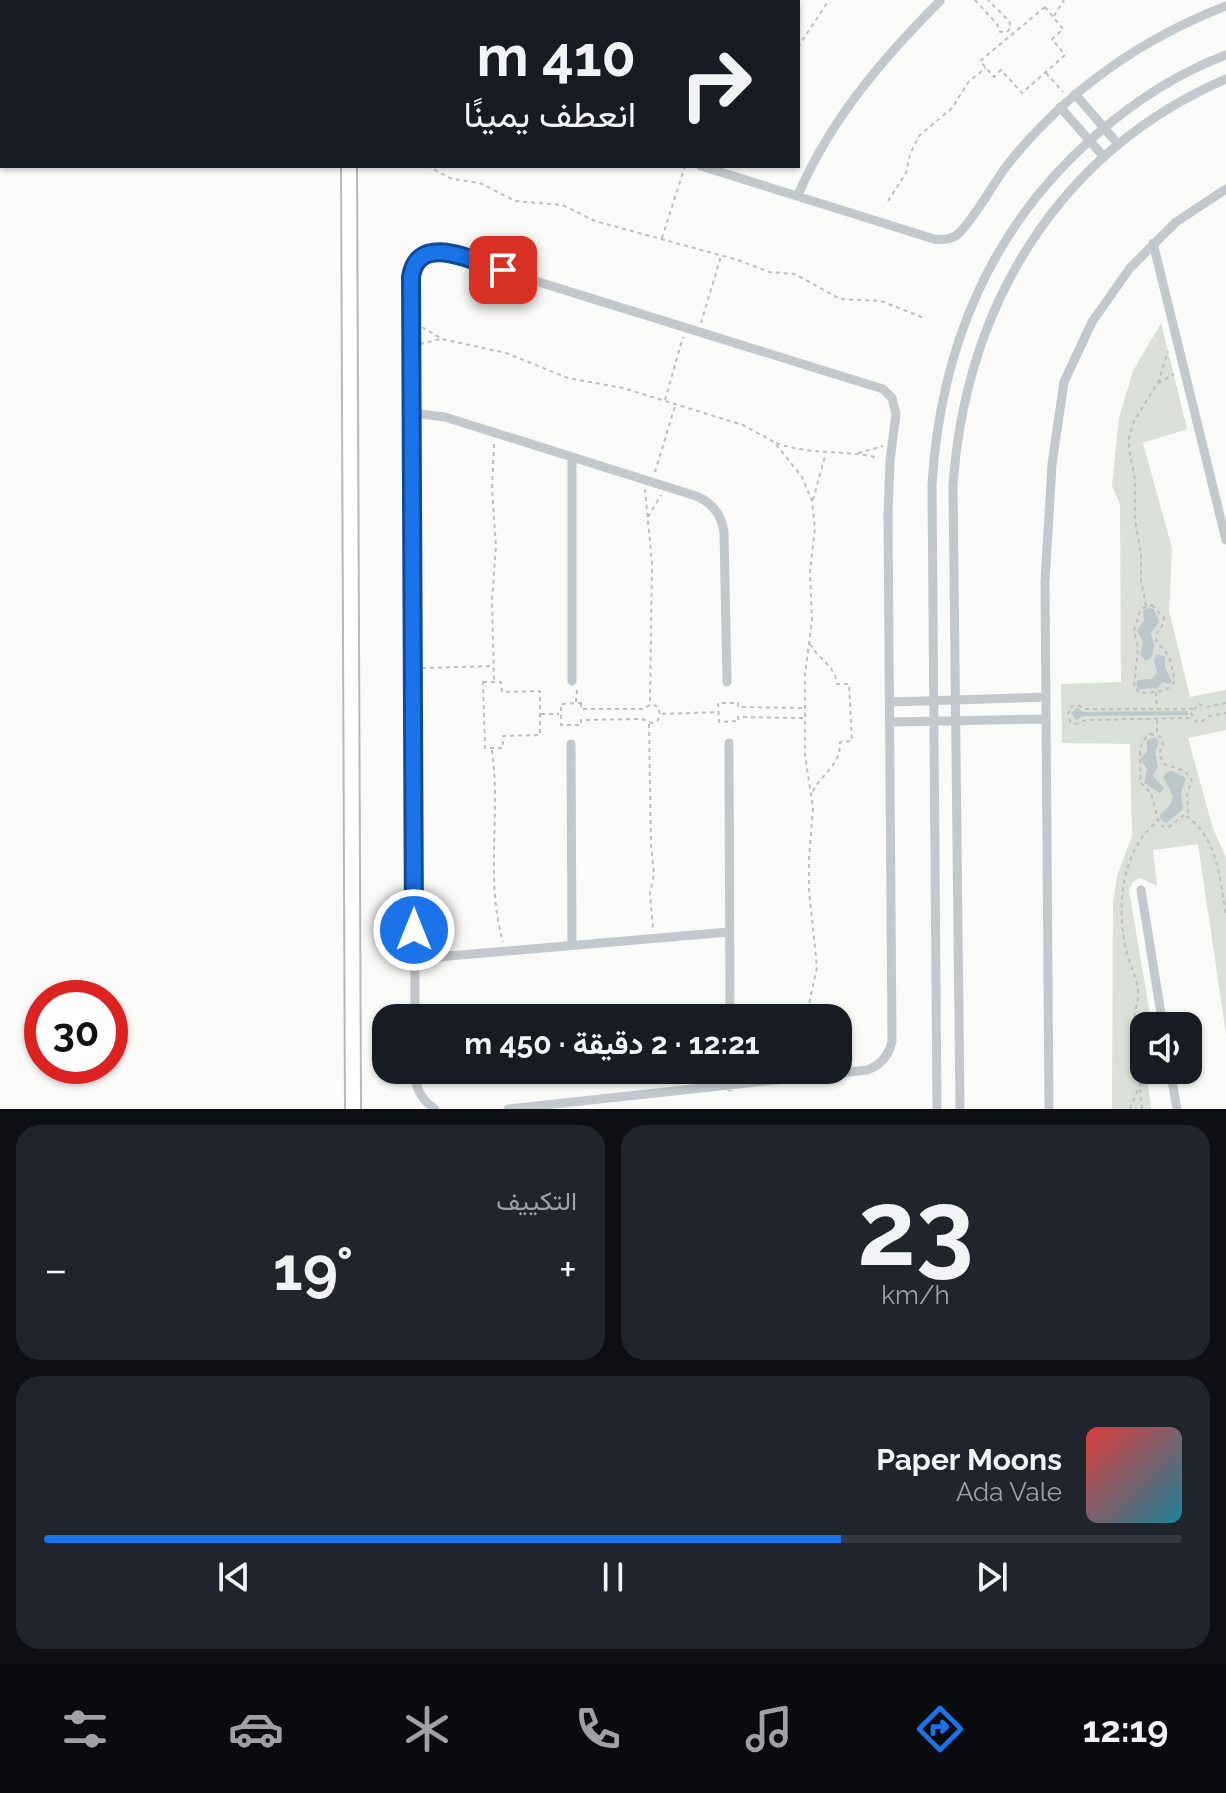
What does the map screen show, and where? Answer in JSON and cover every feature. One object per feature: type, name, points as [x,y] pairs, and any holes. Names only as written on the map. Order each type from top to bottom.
[{"type":"main road","points":[[349,168],[353,1109]]},
{"type":"street","points":[[798,195],[821,149],[851,103],[894,47],[940,1]]},
{"type":"street","points":[[708,168],[934,239],[946,240],[960,231],[1000,173],[1060,107],[1143,46],[1193,19],[1226,6]]},
{"type":"street","points":[[937,1109],[932,485],[937,432],[949,376],[975,296],[1001,246],[1044,186],[1104,128],[1172,79],[1226,55]]},
{"type":"street","points":[[960,1109],[953,485],[959,431],[970,379],[992,314],[1023,253],[1055,208],[1118,144],[1181,101],[1226,79]]},
{"type":"street","points":[[1072,97],[1118,144]]},
{"type":"street","points":[[1060,107],[1104,157]]},
{"type":"street","points":[[1049,1109],[1046,544],[1052,464],[1064,382],[1103,303],[1130,268],[1153,243],[1193,209],[1226,189]]},
{"type":"street","points":[[1153,243],[1226,540]]},
{"type":"street","points":[[415,1004],[411,346],[412,270],[419,258],[436,251],[883,389],[892,398],[895,409],[890,461],[892,1041],[888,1053],[879,1064],[867,1070],[508,1109]]},
{"type":"street","points":[[412,413],[445,417],[708,502],[718,512],[723,526],[727,682]]},
{"type":"street","points":[[572,457],[572,681]]},
{"type":"street","points":[[890,702],[1046,697]]},
{"type":"street","points":[[890,722],[1046,719]]},
{"type":"street","points":[[729,743],[730,1004]]},
{"type":"street","points":[[571,744],[572,945]]},
{"type":"street","points":[[1141,890],[1161,1012]]},
{"type":"street","points":[[414,959],[729,932]]},
{"type":"street","points":[[418,1084],[420,1095],[435,1109]]},
{"type":"street","points":[[1173,1084],[1177,1109]]},
{"type":"path","points":[[800,44],[829,0]]},
{"type":"path","points":[[975,0],[1000,32],[1008,31]]},
{"type":"path","points":[[988,0],[1009,21],[1011,27],[1008,31]]},
{"type":"path","points":[[1053,17],[1064,0]]},
{"type":"path","points":[[1045,7],[1053,17],[1063,29],[1052,39],[1065,55],[1022,93],[1001,70],[994,77],[980,61],[1045,7]]},
{"type":"path","points":[[1008,31],[1011,35]]},
{"type":"path","points":[[888,201],[906,173],[910,154],[919,136],[952,108],[969,81],[986,68]]},
{"type":"path","points":[[1045,72],[1072,97]]},
{"type":"path","points":[[431,168],[452,179],[480,183],[515,201],[551,202],[595,221],[721,255],[769,272],[795,274],[840,299],[881,301],[924,318]]},
{"type":"path","points":[[662,240],[684,168]]},
{"type":"path","points":[[699,331],[721,255]]},
{"type":"path","points":[[665,401],[685,327]]},
{"type":"path","points":[[1146,606],[1135,519],[1135,474],[1128,443],[1134,421],[1157,384],[1176,335]]},
{"type":"path","points":[[411,346],[442,339]]},
{"type":"path","points":[[1157,384],[1185,371]]},
{"type":"path","points":[[650,704],[652,564],[647,518],[648,481],[675,405]]},
{"type":"path","points":[[494,432],[494,682]]},
{"type":"path","points":[[774,442],[798,450],[857,454],[890,461]]},
{"type":"path","points":[[857,454],[892,443]]},
{"type":"path","points":[[812,501],[826,453]]},
{"type":"path","points":[[647,518],[666,486]]},
{"type":"path","points":[[1146,606],[1154,606],[1164,618],[1163,627],[1156,636],[1169,657],[1169,667],[1175,678],[1173,686],[1140,693],[1134,687],[1138,648],[1134,630],[1139,611],[1146,606]]},
{"type":"path","points":[[810,643],[832,667],[837,684],[849,684],[852,741],[840,742],[837,763],[821,776],[812,794]]},
{"type":"path","points":[[413,669],[494,666]]},
{"type":"path","points":[[483,682],[494,682],[501,682],[502,692],[540,691],[540,735],[503,736],[503,748],[485,748],[483,682]]},
{"type":"path","points":[[1156,691],[1157,709]]},
{"type":"path","points":[[581,703],[581,709],[642,709],[650,704],[658,707],[660,714],[658,720],[649,723],[642,719],[581,720],[581,725],[561,725],[561,704],[581,703]]},
{"type":"path","points":[[805,708],[738,707],[738,703],[718,703],[719,722],[739,721],[738,717],[805,718]]},
{"type":"path","points":[[1226,703],[1206,707],[1199,704],[1193,709],[1086,709],[1077,705],[1070,707],[1068,714],[1070,721],[1076,724],[1086,720],[1193,718],[1201,722],[1209,716],[1226,713]]},
{"type":"path","points":[[1193,709],[1193,718]]},
{"type":"path","points":[[660,714],[718,712]]},
{"type":"path","points":[[540,714],[561,714]]},
{"type":"path","points":[[1157,719],[1157,734],[1163,742],[1159,754],[1164,764],[1185,771],[1192,781],[1187,793],[1189,809],[1185,816],[1166,827],[1158,820],[1152,795],[1140,784],[1142,769],[1138,759],[1144,737],[1157,734]]},
{"type":"path","points":[[649,723],[654,874],[650,902],[654,938]]},
{"type":"path","points":[[492,748],[497,923],[505,951]]},
{"type":"path","points":[[1185,816],[1198,825],[1213,851],[1226,914]]},
{"type":"path","points":[[1142,1109],[1140,1088],[1143,1064],[1134,1023],[1138,988],[1123,936],[1121,900],[1135,847],[1145,831],[1158,820]]},
{"type":"path","points":[[1130,1109],[1140,1088]]},
{"type":"shaded area","points":[[1161,323],[1187,429],[1143,443],[1172,548],[1169,610],[1190,697],[1226,690],[1226,730],[1188,738],[1213,829],[1226,857],[1226,1034],[1198,844],[1153,850],[1157,886],[1140,878],[1133,882],[1129,890],[1150,1012],[1130,1012],[1130,1084],[1154,1084],[1148,1085],[1151,1109],[1112,1109],[1113,903],[1117,876],[1132,836],[1130,744],[1062,743],[1061,684],[1121,682],[1120,504],[1112,486],[1119,418],[1133,371]]},
{"type":"shaded area","points":[[1154,609],[1159,622],[1151,633],[1154,645],[1152,657],[1146,661],[1140,655],[1143,642],[1137,631],[1144,620],[1143,611]]},
{"type":"shaded area","points":[[1157,654],[1165,657],[1165,667],[1172,682],[1162,682],[1158,688],[1138,689],[1138,680],[1152,679],[1157,672],[1154,661]]},
{"type":"shaded area","points":[[1077,708],[1083,712],[1188,711],[1188,715],[1083,716],[1076,720],[1071,713]]},
{"type":"shaded area","points":[[1155,737],[1159,741],[1155,754],[1158,766],[1153,776],[1164,788],[1160,793],[1144,783],[1147,769],[1140,759],[1147,752],[1147,740]]},
{"type":"shaded area","points":[[1172,771],[1186,778],[1181,792],[1183,809],[1166,823],[1160,815],[1170,805],[1173,796],[1163,777]]},
{"type":"route","points":[[414,930],[411,277],[414,263],[424,254],[436,251],[503,270]]}]
